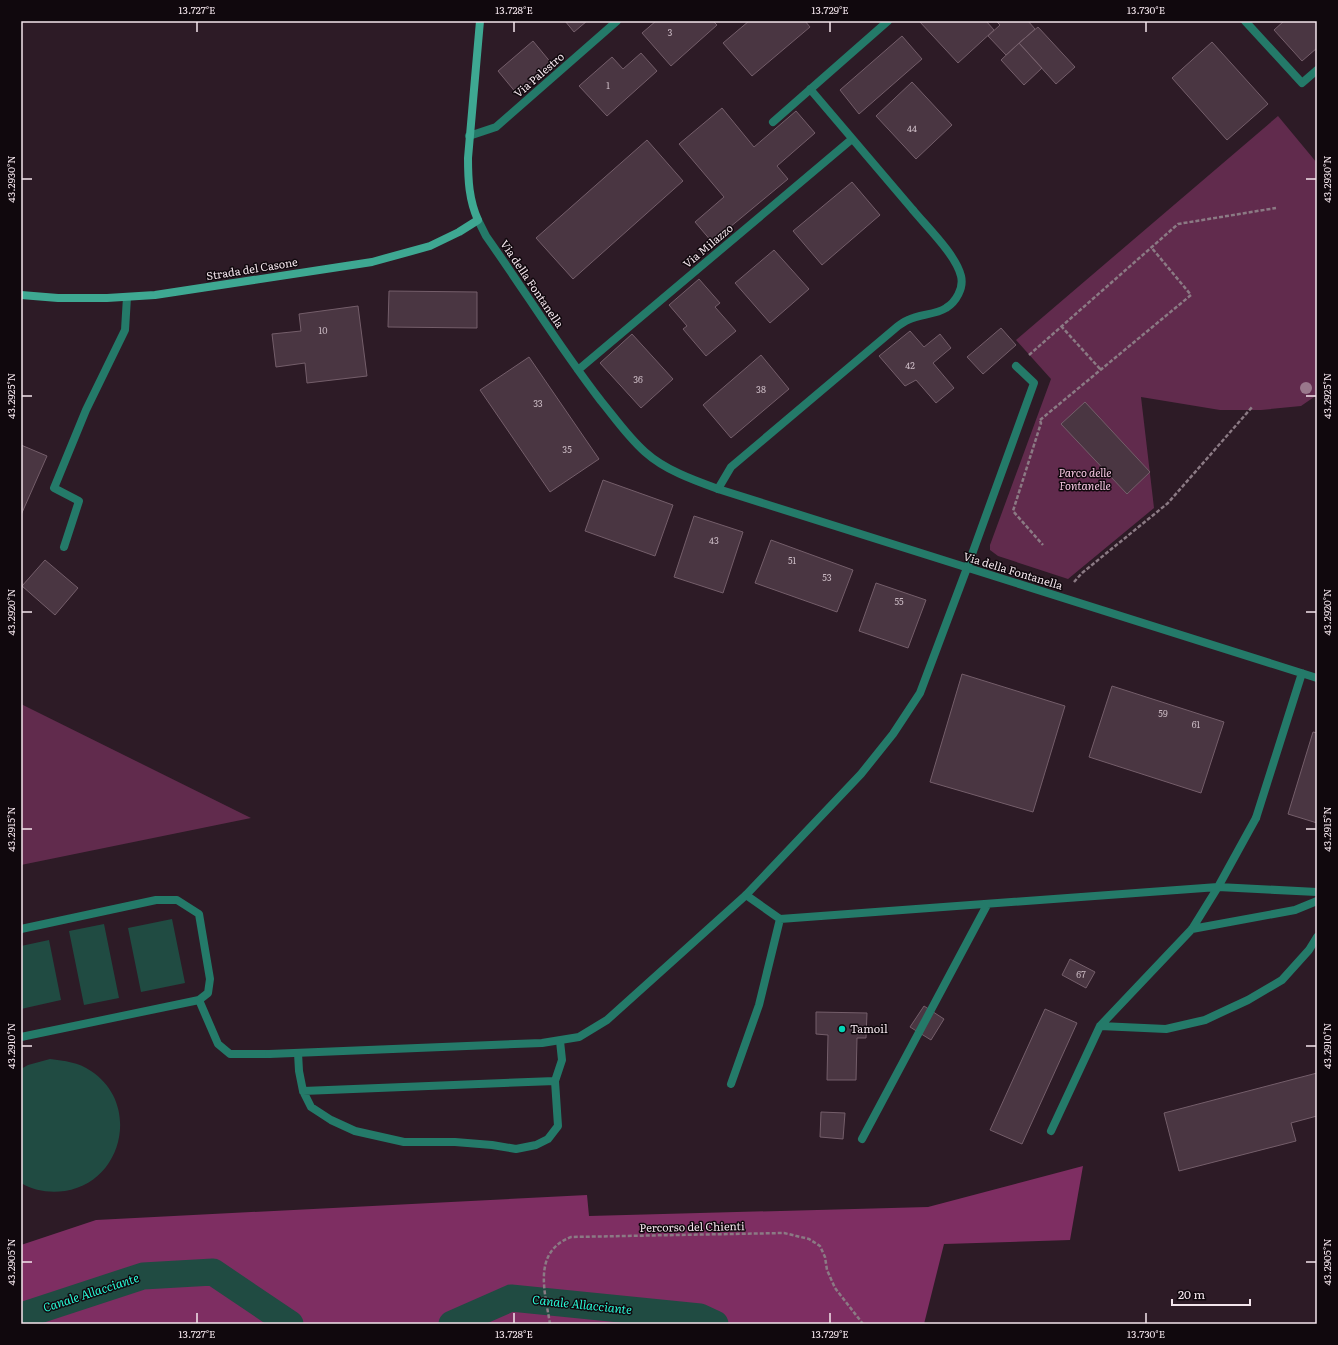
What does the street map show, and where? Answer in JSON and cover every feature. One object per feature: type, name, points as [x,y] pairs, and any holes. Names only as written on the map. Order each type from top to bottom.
[{"type":"street","name":"Via della Fontanella","points":[[480,21],[469,136],[468,181],[473,209],[486,236],[578,370],[626,431],[645,452],[668,467],[693,480],[718,489],[1317,678]]},
{"type":"street","name":"Via Palestro","points":[[469,136],[496,127],[617,21]]},
{"type":"street","points":[[773,122],[888,21]]},
{"type":"street","points":[[1245,21],[1302,83],[1317,70]]},
{"type":"street","points":[[718,489],[731,467],[898,326],[908,320],[939,312],[947,308],[956,298],[961,288],[961,278],[958,268],[950,254],[810,89]]},
{"type":"street","name":"Via Milazzo","points":[[578,370],[852,139]]},
{"type":"street","name":"Strada del Casone","points":[[21,295],[58,298],[155,296],[372,262],[430,246],[459,232],[478,220]]},
{"type":"street","points":[[64,547],[79,501],[54,488],[86,410],[125,330],[127,297]]},
{"type":"street","points":[[199,1000],[218,1044],[230,1054],[270,1054],[534,1044],[579,1037],[607,1020],[746,895],[861,774],[893,734],[920,693],[1034,383],[1016,366]]},
{"type":"street","points":[[1050,1131],[1100,1026],[1192,929],[1218,887],[1256,818],[1302,673]]},
{"type":"street","points":[[746,895],[780,920],[1218,887],[1317,892]]},
{"type":"street","points":[[21,929],[156,900],[177,900],[199,914],[210,979],[208,993],[199,1000],[21,1037]]},
{"type":"street","points":[[1192,929],[1295,910],[1317,900]]},
{"type":"street","points":[[862,1140],[987,905]]},
{"type":"street","points":[[731,1084],[760,1005],[780,920]]},
{"type":"street","points":[[1100,1026],[1166,1030],[1205,1020],[1248,1000],[1282,980],[1309,950],[1317,937]]},
{"type":"street","points":[[298,1053],[299,1071],[303,1091],[311,1107],[330,1120],[355,1131],[404,1142],[454,1142],[492,1145],[516,1149],[536,1145],[548,1139],[558,1126],[554,1082],[562,1060],[560,1041]]},
{"type":"street","points":[[303,1091],[554,1082]]},
{"type":"path","points":[[1029,354],[1178,224],[1276,208]]},
{"type":"path","points":[[1012,444],[1191,295],[1151,247]]},
{"type":"path","points":[[1061,326],[1101,370]]},
{"type":"path","points":[[1059,597],[1082,574],[1168,503],[1253,406]]},
{"type":"path","points":[[1040,420],[1041,423],[1013,511],[1043,545]]},
{"type":"path","name":"Percorso del Chienti","points":[[550,1324],[544,1286],[546,1261],[549,1253],[562,1240],[571,1237],[784,1234],[809,1239],[820,1246],[835,1288],[863,1324]]},
{"type":"green space","name":"Parco delle Fontanelle","points":[[1278,116],[1317,163],[1317,395],[1301,406],[1261,410],[1220,410],[1141,397],[1154,508],[1068,579],[998,556],[990,550],[990,545],[1051,379],[1016,340]]},
{"type":"green space","points":[[21,704],[29,708],[251,818],[21,865]]},
{"type":"shaded area","points":[[172,919],[185,983],[141,992],[128,928]]},
{"type":"shaded area","points":[[104,924],[119,998],[84,1005],[69,931]]},
{"type":"shaded area","points":[[49,940],[61,1000],[21,1009],[21,946]]},
{"type":"shaded area","points":[[50,1059],[66,1061],[86,1068],[107,1085],[116,1102],[120,1121],[118,1140],[112,1158],[101,1173],[85,1185],[59,1192],[37,1190],[21,1183],[21,1069],[28,1065]]},
{"type":"shaded area","points":[[1083,1166],[1070,1240],[944,1244],[924,1324],[21,1324],[21,1245],[96,1220],[587,1195],[589,1216],[928,1207]]},
{"type":"building","points":[[565,21],[587,21],[574,32]]},
{"type":"building","points":[[656,21],[713,21],[717,25],[671,66],[642,33]]},
{"type":"building","points":[[749,21],[805,21],[810,27],[752,76],[723,43]]},
{"type":"building","points":[[919,21],[986,21],[994,30],[958,63]]},
{"type":"building","points":[[996,21],[1028,21],[1035,29],[1006,55],[988,36],[1000,25]]},
{"type":"building","points":[[1284,21],[1317,21],[1317,48],[1302,61],[1274,30]]},
{"type":"building","points":[[1038,27],[1075,67],[1056,84],[1019,43]]},
{"type":"building","points":[[902,36],[922,59],[859,114],[840,90]]},
{"type":"building","points":[[533,41],[552,64],[517,94],[498,71]]},
{"type":"building","points":[[1212,42],[1268,104],[1227,140],[1172,78]]},
{"type":"building","points":[[1019,43],[1042,68],[1024,85],[1001,60]]},
{"type":"building","points":[[641,53],[657,71],[607,116],[579,86],[612,57],[623,69]]},
{"type":"building","points":[[912,82],[952,125],[916,159],[876,116]]},
{"type":"building","points":[[722,108],[754,147],[796,111],[815,133],[777,166],[788,179],[712,242],[695,222],[724,197],[679,144]]},
{"type":"building","points":[[647,140],[683,181],[573,279],[536,238]]},
{"type":"building","points":[[852,182],[880,215],[822,265],[793,231]]},
{"type":"building","points":[[774,250],[809,289],[770,323],[735,283]]},
{"type":"building","points":[[699,279],[720,303],[715,307],[736,331],[706,356],[683,329],[687,326],[669,305]]},
{"type":"building","points":[[389,291],[477,292],[477,328],[388,327]]},
{"type":"building","points":[[358,306],[367,376],[307,383],[305,363],[276,367],[272,334],[301,331],[299,314]]},
{"type":"building","points":[[1001,328],[1016,345],[983,374],[967,357]]},
{"type":"building","points":[[910,331],[924,347],[940,334],[951,348],[933,363],[954,388],[936,403],[916,380],[905,386],[879,356]]},
{"type":"building","points":[[632,334],[673,379],[641,408],[600,363]]},
{"type":"building","points":[[761,355],[789,389],[731,438],[703,405]]},
{"type":"building","points":[[529,357],[599,459],[550,492],[480,390]]},
{"type":"building","points":[[1085,402],[1150,472],[1127,494],[1061,424]]},
{"type":"building","points":[[21,445],[47,456],[21,515]]},
{"type":"building","points":[[603,480],[673,505],[655,556],[585,531]]},
{"type":"building","points":[[694,516],[743,532],[723,593],[674,577]]},
{"type":"building","points":[[771,540],[853,570],[837,612],[755,583]]},
{"type":"building","points":[[45,560],[78,588],[55,615],[22,586]]},
{"type":"building","points":[[876,583],[926,600],[908,648],[859,631]]},
{"type":"building","points":[[962,674],[1065,706],[1033,812],[930,782]]},
{"type":"building","points":[[1112,686],[1224,722],[1201,793],[1089,757]]},
{"type":"building","points":[[1313,732],[1317,733],[1317,823],[1288,814]]},
{"type":"building","points":[[1070,959],[1095,972],[1086,988],[1062,975]]},
{"type":"building","points":[[924,1006],[944,1019],[931,1040],[910,1027]]},
{"type":"building","points":[[1045,1009],[1077,1023],[1022,1144],[990,1130]]},
{"type":"building","points":[[816,1012],[867,1013],[866,1038],[857,1038],[856,1080],[827,1080],[828,1035],[816,1034]]},
{"type":"building","points":[[1317,1073],[1317,1116],[1291,1123],[1296,1141],[1179,1171],[1164,1113]]},
{"type":"building","points":[[821,1112],[845,1113],[843,1139],[820,1137]]},
{"type":"waterway","name":"Canale Allacciante","points":[[21,1316],[143,1276],[213,1272],[290,1324]]},
{"type":"waterway","name":"Canale Allacciante","points":[[452,1324],[511,1298],[700,1317],[715,1324]]},
{"type":"place","name":"Tamoil","points":[[842,1029]]}]
